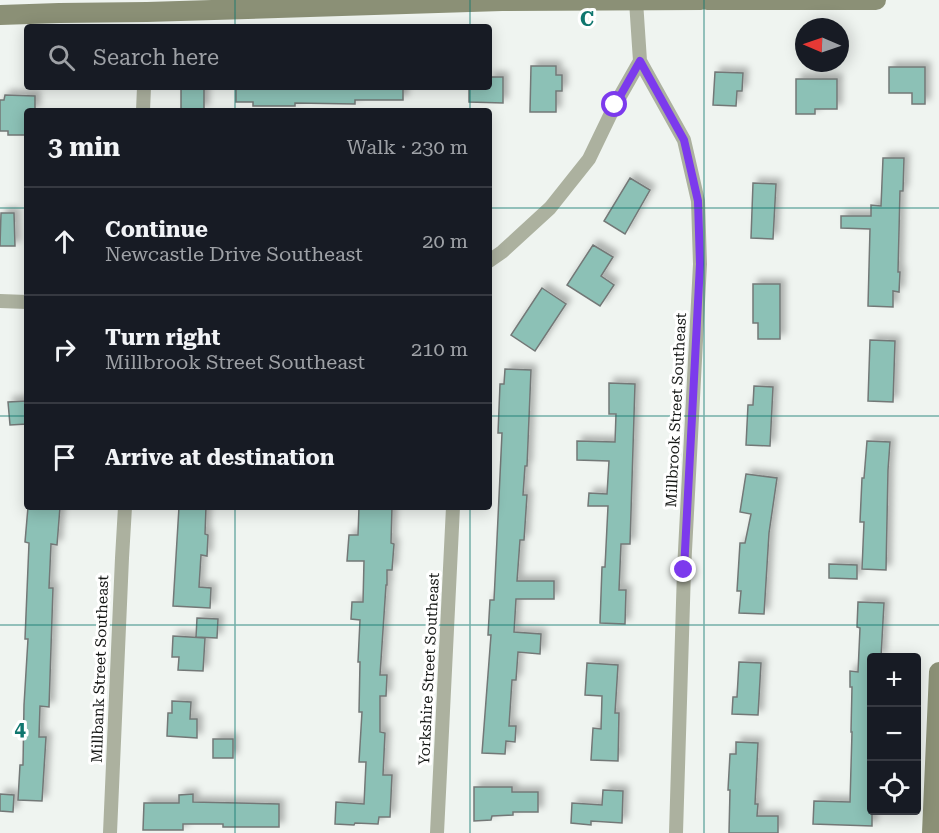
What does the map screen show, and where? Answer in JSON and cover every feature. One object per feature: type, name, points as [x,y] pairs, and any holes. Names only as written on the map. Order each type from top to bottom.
[{"type":"main road","points":[[0,15],[59,6],[146,20],[502,1],[701,0]]},
{"type":"main road","points":[[707,0],[876,0]]},
{"type":"main road","points":[[934,825],[939,672]]},
{"type":"street","name":"Millbrook Street Southeast","points":[[636,1],[640,61],[684,140],[698,201],[700,264],[684,570],[676,833]]},
{"type":"street","points":[[492,259],[550,208],[589,159],[615,105],[640,61]]},
{"type":"street","points":[[143,108],[144,90]]},
{"type":"street","points":[[0,301],[24,302]]},
{"type":"street","name":"Millbank Street Southeast","points":[[110,833],[125,510]]},
{"type":"street","name":"Yorkshire Street Southeast","points":[[437,833],[453,510]]},
{"type":"building","points":[[531,66],[556,66],[556,75],[562,75],[562,91],[556,91],[556,112],[530,112]]},
{"type":"building","points":[[889,67],[925,67],[925,104],[912,104],[912,93],[889,93]]},
{"type":"building","points":[[715,72],[743,73],[742,91],[737,91],[736,106],[713,105]]},
{"type":"building","points":[[492,77],[503,77],[503,103],[469,102],[469,90],[492,90]]},
{"type":"building","points":[[796,79],[837,79],[837,109],[815,109],[815,114],[796,114]]},
{"type":"building","points":[[181,90],[204,90],[204,108],[181,108]]},
{"type":"building","points":[[236,90],[403,90],[403,100],[355,100],[355,104],[295,103],[295,106],[253,106],[253,102],[236,102]]},
{"type":"building","points":[[5,95],[35,96],[35,108],[24,108],[24,135],[8,135],[8,131],[0,131],[0,100],[4,100]]},
{"type":"building","points":[[883,158],[904,158],[903,191],[900,191],[899,292],[893,291],[893,307],[868,306],[870,229],[841,228],[841,216],[871,216],[871,205],[881,206]]},
{"type":"building","points":[[630,178],[650,190],[625,234],[604,221]]},
{"type":"building","points":[[753,183],[776,184],[773,239],[751,238]]},
{"type":"building","points":[[1,213],[14,213],[15,246],[0,246]]},
{"type":"building","points":[[593,245],[613,257],[601,276],[614,285],[600,306],[567,285]]},
{"type":"building","points":[[753,284],[780,284],[780,339],[758,339],[758,323],[753,323]]},
{"type":"building","points":[[542,288],[566,304],[535,351],[511,335]]},
{"type":"building","points":[[870,340],[895,341],[893,402],[868,401]]},
{"type":"building","points":[[505,369],[531,370],[527,466],[525,466],[523,495],[527,495],[524,540],[520,540],[517,581],[554,581],[554,599],[516,599],[514,632],[541,634],[540,654],[518,652],[516,680],[512,680],[509,726],[516,726],[515,742],[506,741],[505,754],[482,753],[491,635],[488,635],[490,600],[494,600],[497,539],[502,433],[498,433],[500,384],[504,384]]},
{"type":"building","points":[[609,383],[635,384],[630,544],[621,544],[619,590],[626,590],[625,624],[600,623],[602,567],[605,567],[608,506],[588,506],[589,493],[607,494],[609,461],[577,460],[577,441],[615,442],[616,414],[609,414]]},
{"type":"building","points":[[754,386],[773,387],[770,446],[746,445],[748,405],[753,405]]},
{"type":"building","points":[[24,401],[24,424],[10,425],[8,402]]},
{"type":"building","points":[[867,441],[890,442],[886,570],[862,569],[864,522],[860,522]]},
{"type":"building","points":[[746,474],[777,478],[769,533],[764,614],[739,613],[741,591],[737,591],[740,543],[745,543],[751,514],[740,512]]},
{"type":"building","points":[[28,510],[60,510],[57,545],[51,544],[49,588],[53,588],[49,707],[40,706],[39,737],[46,737],[42,801],[18,800],[20,765],[23,765],[28,639],[25,639],[29,543],[25,542]]},
{"type":"building","points":[[179,510],[206,510],[207,556],[201,555],[199,587],[211,588],[210,608],[173,606]]},
{"type":"building","points":[[359,510],[392,510],[391,543],[394,544],[392,570],[387,570],[380,675],[387,675],[386,696],[380,696],[380,732],[385,733],[383,775],[392,775],[390,817],[379,817],[378,824],[355,823],[354,825],[335,824],[336,802],[364,804],[366,762],[359,762],[362,712],[359,712],[360,620],[351,619],[352,602],[363,602],[364,561],[347,561],[349,535],[358,535]]},
{"type":"building","points":[[829,564],[857,565],[857,579],[829,578]]},
{"type":"building","points":[[858,602],[884,603],[881,653],[867,653],[867,815],[872,815],[872,826],[813,824],[814,801],[850,802],[852,687],[850,687],[850,671],[858,672],[860,628],[857,627]]},
{"type":"building","points":[[197,618],[218,619],[217,638],[196,637]]},
{"type":"building","points":[[173,636],[205,638],[203,671],[178,670],[179,657],[172,657]]},
{"type":"building","points":[[739,662],[761,663],[758,715],[732,714],[733,697],[737,697]]},
{"type":"building","points":[[587,663],[618,665],[615,713],[619,713],[618,761],[591,760],[593,728],[601,729],[602,696],[585,695]]},
{"type":"building","points":[[172,701],[191,702],[190,719],[197,719],[197,738],[167,736],[168,713],[172,713]]},
{"type":"building","points":[[213,739],[233,739],[233,758],[213,758]]},
{"type":"building","points":[[736,742],[758,743],[755,804],[758,804],[757,816],[778,816],[778,833],[729,833],[730,754],[736,754]]},
{"type":"building","points":[[474,787],[512,787],[512,792],[538,792],[538,812],[513,812],[513,815],[492,816],[491,820],[474,821]]},
{"type":"building","points":[[603,790],[623,791],[622,823],[591,821],[591,825],[571,823],[572,803],[602,805]]},
{"type":"building","points":[[0,794],[14,795],[13,812],[0,811]]},
{"type":"building","points":[[193,794],[193,802],[279,804],[279,827],[183,824],[183,830],[143,830],[144,803],[179,803],[179,795]]},
{"type":"route","points":[[615,105],[640,61],[684,140],[698,201],[700,264],[684,570]]}]
